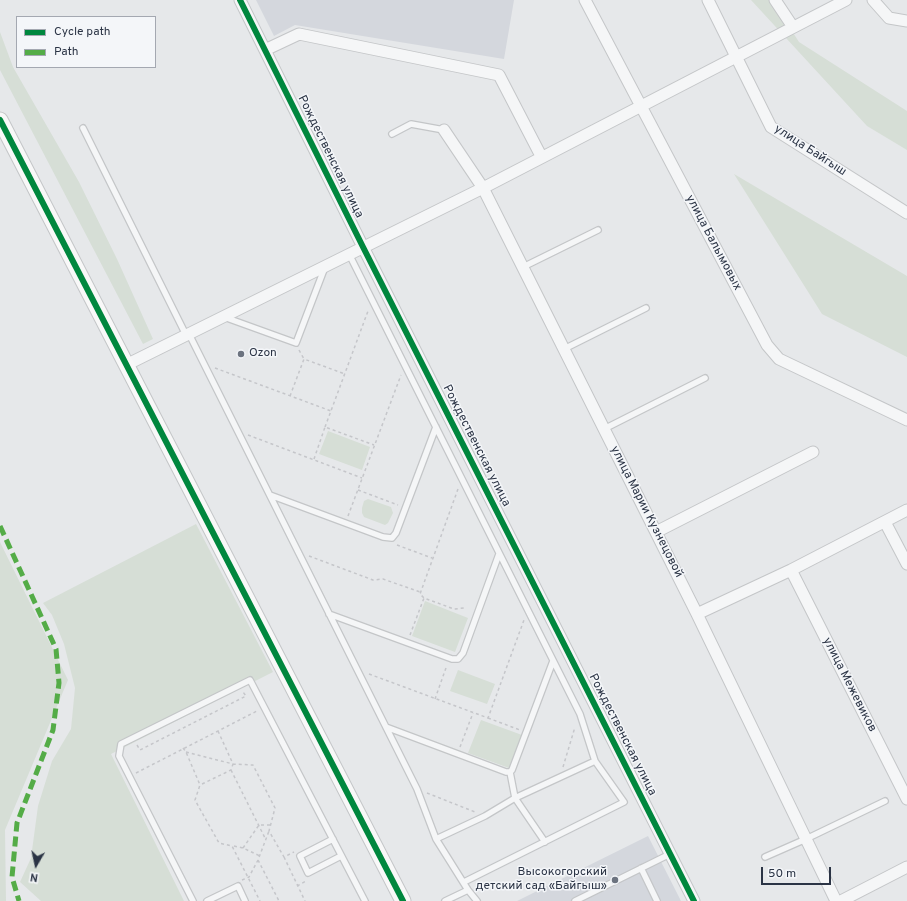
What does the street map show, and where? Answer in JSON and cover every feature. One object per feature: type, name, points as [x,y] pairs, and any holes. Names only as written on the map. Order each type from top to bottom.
[{"type":"street","name":"Рождественская улица","points":[[240,0],[363,247],[694,901]]},
{"type":"street","name":"улица Балымовых","points":[[585,0],[767,345],[779,359],[907,420]]},
{"type":"street","name":"улица Байгыш","points":[[708,0],[771,127],[907,213]]},
{"type":"street","points":[[775,0],[793,27]]},
{"type":"street","points":[[126,365],[483,188],[735,56],[846,0]]},
{"type":"street","points":[[873,0],[889,18],[907,22]]},
{"type":"street","points":[[265,50],[299,34],[499,75],[542,156]]},
{"type":"street","points":[[0,120],[403,901]]},
{"type":"street","name":"улица Марии Кузнецовой","points":[[444,130],[483,188],[523,266],[697,614],[836,901]]},
{"type":"street","points":[[656,532],[813,452]]},
{"type":"street","points":[[697,614],[791,570],[907,510]]},
{"type":"street","points":[[885,522],[907,564]]},
{"type":"street","name":"улица Межевиков","points":[[791,570],[907,799]]},
{"type":"street","points":[[841,901],[907,867]]},
{"type":"lane","points":[[392,134],[411,124],[444,130]]},
{"type":"lane","points":[[83,128],[187,334],[204,364],[417,788],[436,839],[476,901]]},
{"type":"lane","points":[[523,266],[598,230]]},
{"type":"lane","points":[[349,254],[580,714],[594,761],[624,802],[464,882]]},
{"type":"lane","points":[[222,317],[296,343],[326,265]]},
{"type":"lane","points":[[564,349],[646,308]]},
{"type":"lane","points":[[604,429],[705,378]]},
{"type":"lane","points":[[270,495],[383,537],[392,538],[396,533],[406,508],[436,427]]},
{"type":"lane","points":[[329,614],[450,658],[458,659],[463,653],[500,554]]},
{"type":"lane","points":[[545,842],[515,798],[510,772],[553,661]]},
{"type":"lane","points":[[193,901],[119,756],[121,744],[250,680],[365,901]]},
{"type":"lane","points":[[386,727],[510,772]]},
{"type":"lane","points":[[436,839],[485,816],[515,798],[594,761]]},
{"type":"lane","points":[[765,856],[806,839],[885,801]]},
{"type":"lane","points":[[333,839],[300,856],[308,873],[342,856]]},
{"type":"lane","points":[[575,901],[670,854]]},
{"type":"lane","points":[[641,868],[658,901]]},
{"type":"lane","points":[[207,901],[238,886],[245,901]]},
{"type":"lane","points":[[445,901],[468,890]]},
{"type":"path","points":[[313,459],[372,300]]},
{"type":"path","points":[[296,343],[304,359],[345,374]]},
{"type":"path","points":[[290,396],[304,359]]},
{"type":"path","points":[[204,364],[331,411]]},
{"type":"path","points":[[346,523],[404,365]]},
{"type":"path","points":[[325,427],[374,445]]},
{"type":"path","points":[[237,431],[362,478]]},
{"type":"path","points":[[462,479],[420,592],[421,597],[454,609],[464,608]]},
{"type":"path","points":[[358,490],[406,508]]},
{"type":"path","points":[[392,538],[399,546],[432,558]]},
{"type":"path","points":[[298,553],[372,580],[384,579],[420,592]]},
{"type":"path","points":[[407,642],[424,598]]},
{"type":"path","points":[[488,718],[528,610]]},
{"type":"path","points":[[435,699],[450,658]]},
{"type":"path","points":[[357,670],[526,733]]},
{"type":"path","points":[[132,747],[137,745],[140,750],[246,696],[243,690]]},
{"type":"path","points":[[130,777],[183,748],[264,708]]},
{"type":"path","points":[[457,754],[473,713]]},
{"type":"path","points":[[559,778],[580,714]]},
{"type":"path","points":[[218,732],[233,764],[231,770],[266,840]]},
{"type":"path","points":[[183,748],[200,785],[195,800],[219,843],[243,848],[260,856]]},
{"type":"path","points":[[186,752],[233,764],[253,764],[275,808],[271,825],[260,856],[249,877],[242,880]]},
{"type":"path","points":[[200,785],[231,770]]},
{"type":"path","points":[[417,788],[485,816]]},
{"type":"path","points":[[258,825],[271,825]]},
{"type":"path","points":[[243,848],[258,825]]},
{"type":"path","points":[[269,831],[284,857],[305,901]]},
{"type":"path","points":[[232,846],[260,901]]},
{"type":"path","points":[[284,857],[296,851]]},
{"type":"path","points":[[258,860],[279,901]]},
{"type":"path","points":[[297,886],[309,879]]},
{"type":"shaded area","points":[[256,0],[514,0],[504,59],[295,25],[274,36]]},
{"type":"shaded area","points":[[751,0],[772,0],[799,42],[907,111],[907,150],[867,126]]},
{"type":"shaded area","points":[[0,32],[13,67],[79,182],[117,259],[153,339],[143,344],[0,70]]},
{"type":"shaded area","points":[[734,174],[907,276],[907,357],[822,314]]},
{"type":"shaded area","points":[[328,431],[370,447],[362,470],[319,454]]},
{"type":"shaded area","points":[[368,499],[391,507],[393,513],[388,523],[385,525],[364,517],[362,508],[364,501]]},
{"type":"shaded area","points":[[196,524],[273,672],[111,754],[184,901],[41,901],[20,882],[31,858],[38,806],[52,761],[71,729],[75,688],[64,644],[52,615],[43,603]]},
{"type":"shaded area","points":[[0,542],[68,680],[5,830],[6,901],[0,901]]},
{"type":"shaded area","points":[[425,601],[468,618],[455,652],[412,636]]},
{"type":"shaded area","points":[[458,670],[495,684],[487,704],[450,691]]},
{"type":"shaded area","points":[[481,720],[522,735],[509,768],[468,753]]},
{"type":"shaded area","name":"Высокогорский детский сад «Байгыш»","points":[[648,836],[681,901],[517,901]]},
{"type":"marked path","points":[[0,526],[56,649],[59,683],[53,730],[17,823],[12,877],[19,901]]},
{"type":"cycle path","points":[[240,0],[363,247],[694,901]]},
{"type":"cycle path","points":[[0,120],[403,901]]},
{"type":"place","name":"Ozon","points":[[241,354]]},
{"type":"place","name":"Высокогорский детский сад «Байгыш»","points":[[615,880]]}]
